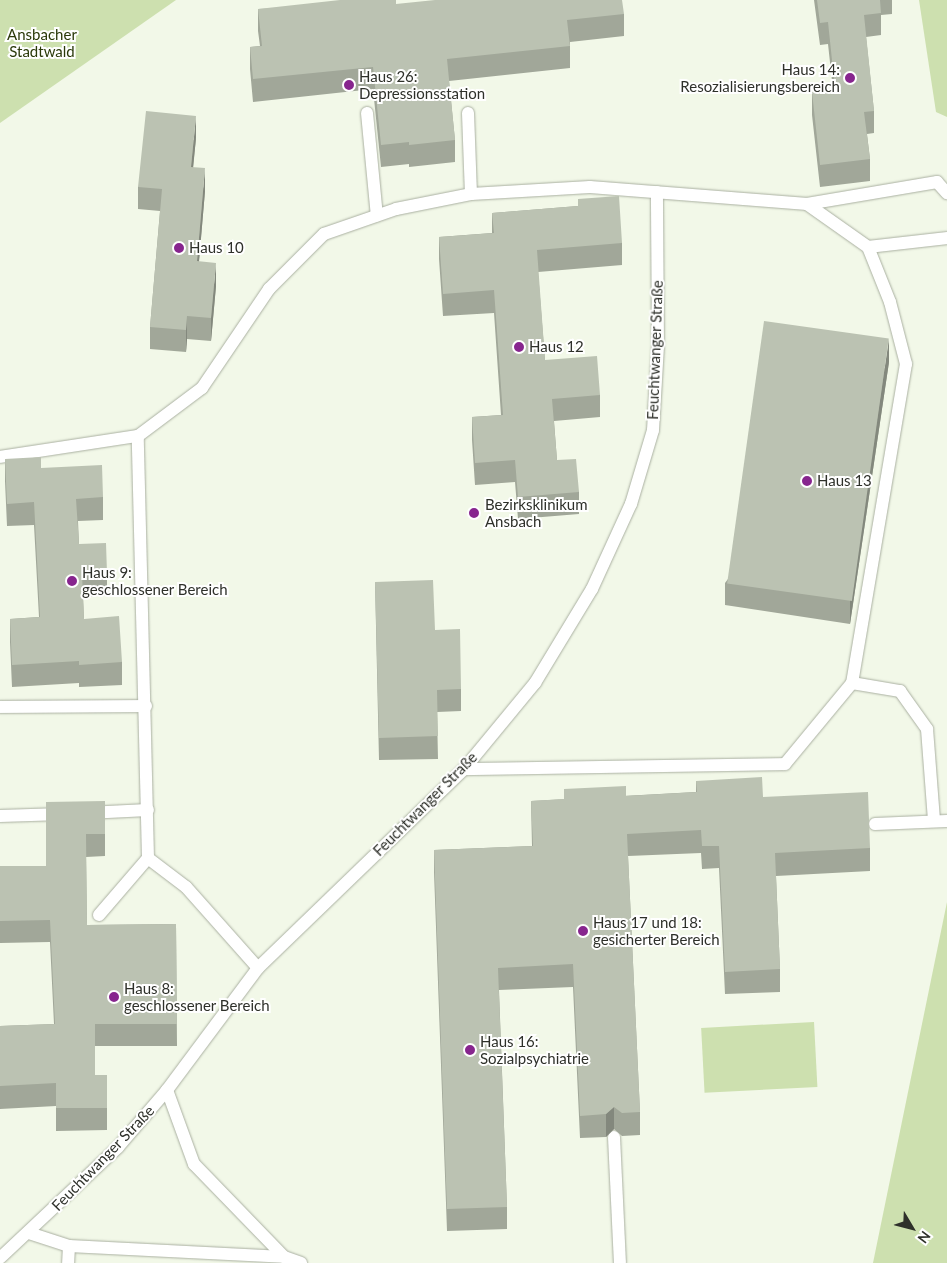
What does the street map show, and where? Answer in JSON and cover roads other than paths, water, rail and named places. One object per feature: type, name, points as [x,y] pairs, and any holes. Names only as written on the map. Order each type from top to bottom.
[{"type":"lane","points":[[367,112],[377,216]]},
{"type":"lane","points":[[468,113],[471,194]]},
{"type":"lane","points":[[0,457],[138,436],[202,388],[270,289],[324,234],[396,209],[471,194],[590,187],[807,204],[937,182],[947,193]]},
{"type":"lane","name":"Feuchtwanger Straße","points":[[0,1258],[29,1233],[118,1147],[166,1090],[258,968],[464,769],[535,683],[592,589],[631,504],[653,430],[658,346],[657,192]]},
{"type":"lane","points":[[464,769],[785,764],[852,683],[906,364],[890,302],[868,247],[807,204]]},
{"type":"lane","points":[[868,247],[947,238]]},
{"type":"lane","points":[[99,915],[148,858],[146,706],[138,436]]},
{"type":"lane","points":[[852,683],[900,691],[927,729],[934,821]]},
{"type":"lane","points":[[0,707],[146,706]]},
{"type":"lane","points":[[0,816],[148,810]]},
{"type":"lane","points":[[875,824],[947,821]]},
{"type":"lane","points":[[148,858],[186,887],[258,968]]},
{"type":"lane","points":[[166,1090],[194,1164],[284,1257]]},
{"type":"lane","points":[[614,1138],[620,1263]]},
{"type":"lane","points":[[29,1233],[69,1246],[284,1257],[301,1263]]},
{"type":"lane","points":[[68,1263],[69,1246]]},
{"type":"place","name":"Haus 14: Resozialisierungsbereich","points":[[850,78]]},
{"type":"place","name":"Haus 26: Depressionsstation","points":[[349,85]]},
{"type":"place","name":"Haus 10","points":[[179,248]]},
{"type":"place","name":"Haus 12","points":[[519,347]]},
{"type":"place","name":"Haus 13","points":[[807,481]]},
{"type":"place","name":"Bezirksklinikum Ansbach","points":[[474,513]]},
{"type":"place","name":"Haus 9: geschlossener Bereich","points":[[72,581]]},
{"type":"place","name":"Haus 17 und 18: gesicherter Bereich","points":[[583,931]]},
{"type":"place","name":"Haus 8: geschlossener Bereich","points":[[114,997]]},
{"type":"place","name":"Haus 16: Sozialpsychiatrie","points":[[470,1050]]},
{"type":"park label","name":"Ansbacher Stadtwald","points":[[42,42]]}]
